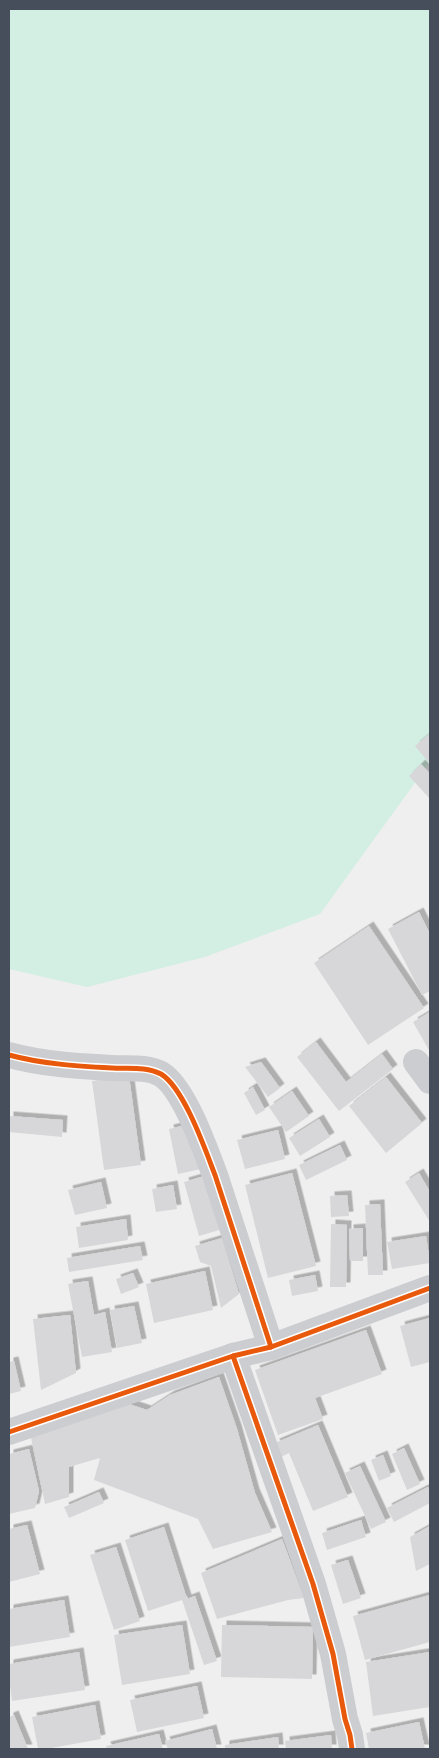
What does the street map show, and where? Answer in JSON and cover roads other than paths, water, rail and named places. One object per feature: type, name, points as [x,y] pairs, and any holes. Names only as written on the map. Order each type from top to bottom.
[{"type":"street","points":[[9,1055],[33,1062],[113,1068],[143,1068],[161,1075],[181,1096],[215,1175],[271,1347]]},
{"type":"street","points":[[9,1432],[233,1356],[271,1347],[430,1288]]},
{"type":"street","points":[[233,1356],[312,1584],[333,1654],[352,1749]]}]
